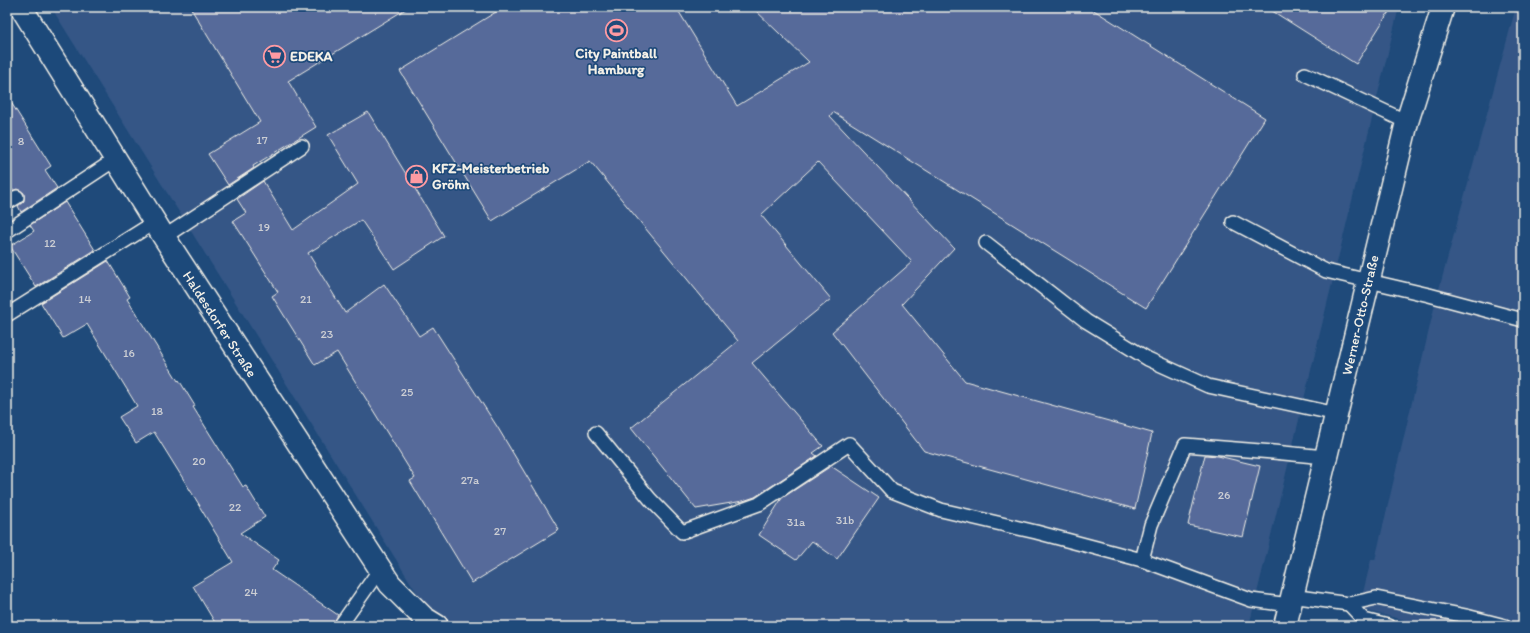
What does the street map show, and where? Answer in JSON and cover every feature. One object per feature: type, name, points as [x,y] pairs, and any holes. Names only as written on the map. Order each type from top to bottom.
[{"type":"street","name":"Haldesdorfer Straße","points":[[21,7],[159,229],[390,584],[424,618],[437,626]]},
{"type":"street","name":"Werner-Otto-Straße","points":[[1285,626],[1407,122],[1443,7]]},
{"type":"lane","points":[[1305,74],[1407,122]]},
{"type":"lane","points":[[7,315],[302,146]]},
{"type":"lane","points":[[7,231],[116,159]]},
{"type":"lane","points":[[1233,222],[1326,271],[1435,296],[1523,320]]},
{"type":"lane","points":[[986,243],[1086,321],[1148,359],[1208,386],[1337,414]]},
{"type":"lane","points":[[596,433],[650,499],[682,532],[760,504],[849,444],[892,491],[899,494],[941,510],[1036,532],[1142,560],[1251,600],[1349,604],[1376,598],[1466,616],[1506,626]]},
{"type":"lane","points":[[1142,560],[1151,524],[1185,445],[1325,457]]},
{"type":"lane","points":[[340,626],[380,569]]},
{"type":"lane","points":[[1349,604],[1364,620],[1388,626]]},
{"type":"shaded area","points":[[51,7],[1399,7],[1249,626],[446,626],[432,617]]},
{"type":"shaded area","points":[[1516,7],[1523,7],[1523,626],[1429,626],[1359,609],[1371,560],[1375,560],[1435,304]]},
{"type":"building","name":"EDEKA","points":[[190,7],[409,7],[288,81],[316,127],[253,166],[254,168],[228,185],[208,154],[260,122]]},
{"type":"building","points":[[504,7],[676,7],[737,106],[809,62],[752,7],[1089,7],[1265,118],[1146,308],[833,112],[830,116],[954,248],[902,304],[965,381],[1152,433],[1135,509],[924,451],[832,332],[912,262],[818,162],[761,215],[831,299],[752,363],[823,446],[813,453],[817,456],[755,497],[743,501],[696,509],[631,428],[738,341],[590,161],[492,221],[400,71]]},
{"type":"building","points":[[1266,7],[1392,7],[1356,64]]},
{"type":"building","points":[[7,96],[51,166],[45,170],[57,188],[21,212],[18,206],[24,201],[24,193],[17,189],[9,192],[7,189]]},
{"type":"building","points":[[368,112],[444,236],[394,269],[361,220],[308,253],[345,313],[384,284],[419,336],[433,327],[498,428],[559,530],[472,583],[410,481],[415,478],[337,352],[315,365],[272,296],[278,292],[233,221],[246,213],[237,199],[263,181],[293,230],[358,184],[328,135]]},
{"type":"building","points":[[65,202],[95,250],[36,287],[10,246],[34,231],[30,225]]},
{"type":"building","points":[[108,261],[130,297],[127,299],[195,406],[193,407],[243,487],[246,486],[265,517],[240,533],[279,560],[272,570],[338,615],[332,626],[217,626],[193,586],[233,562],[154,432],[136,443],[119,417],[137,406],[87,324],[63,338],[41,303]]},
{"type":"building","points":[[1205,455],[1218,456],[1260,466],[1243,537],[1188,525]]},
{"type":"building","points":[[831,466],[879,498],[837,559],[812,541],[796,560],[759,535],[782,498]]},
{"type":"place","name":"City Paintball Hamburg","points":[[616,31]]},
{"type":"place","name":"EDEKA","points":[[275,56]]},
{"type":"place","name":"KFZ-Meisterbetrieb Gröhn","points":[[417,176]]}]
